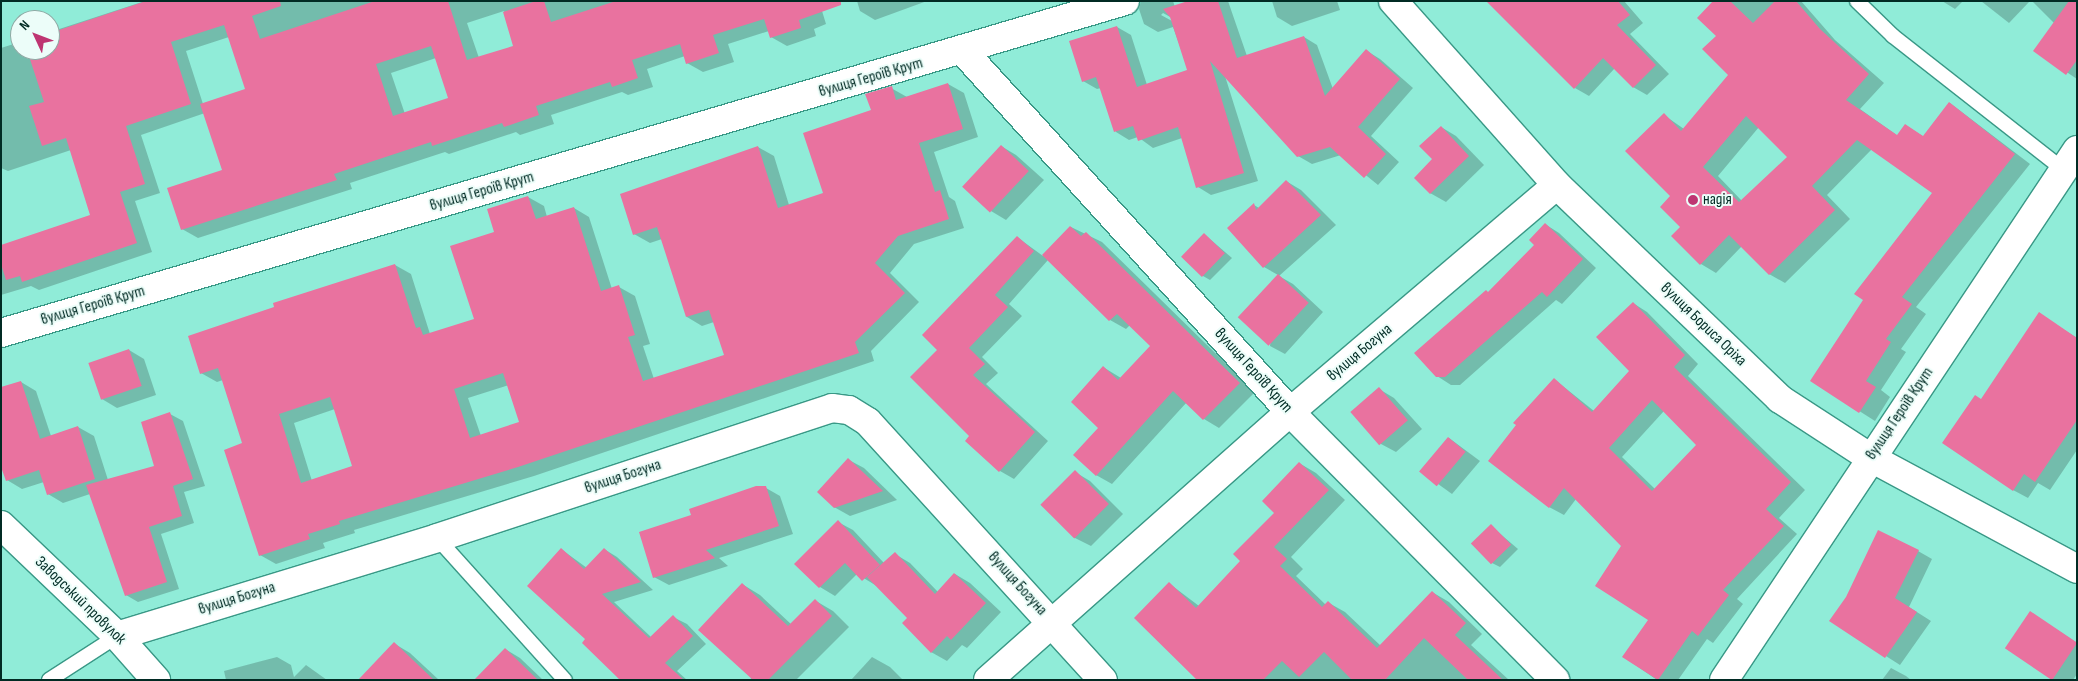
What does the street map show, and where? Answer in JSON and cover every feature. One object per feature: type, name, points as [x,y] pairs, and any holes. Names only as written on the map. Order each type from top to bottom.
[{"type":"street","name":"вулиця Героїв Крут","points":[[1,333],[963,51],[1125,1]]},
{"type":"street","name":"вулиця Бориса Оріха","points":[[1392,1],[1557,185],[1780,400],[1871,458],[2077,569]]},
{"type":"street","name":"вулиця Героїв Крут","points":[[963,51],[1290,412],[1555,680]]},
{"type":"street","name":"вулиця Героїв Крут","points":[[1724,680],[2070,160]]},
{"type":"street","name":"вулиця Богуна","points":[[988,680],[1051,622],[1290,412],[1557,185]]},
{"type":"street","name":"вулиця Богуна","points":[[117,636],[436,538],[832,408],[849,410],[868,422],[1103,680]]},
{"type":"street","name":"Заводський провулок","points":[[1,525],[117,636],[156,680]]},
{"type":"lane","points":[[1857,1],[1892,36],[2070,160]]},
{"type":"lane","points":[[436,538],[565,680]]},
{"type":"lane","points":[[49,680],[117,636]]},
{"type":"building","points":[[146,1],[280,1],[281,6],[252,16],[260,39],[375,1],[448,1],[467,60],[513,46],[503,12],[536,1],[544,1],[551,22],[616,1],[841,1],[841,5],[799,20],[801,28],[770,38],[764,19],[713,35],[719,53],[686,64],[680,44],[632,60],[638,78],[612,87],[610,82],[536,106],[539,115],[504,127],[502,123],[432,146],[431,142],[334,174],[337,180],[181,230],[167,188],[222,170],[200,104],[245,89],[224,25],[171,42],[191,104],[126,126],[145,184],[120,192],[137,243],[22,282],[20,276],[6,280],[1,264],[1,245],[90,215],[66,138],[42,146],[29,106],[44,102],[30,60],[60,60],[60,30]],"holes":[[[431,46],[448,98],[393,116],[376,64]]]},
{"type":"building","points":[[1188,1],[1218,1],[1237,58],[1304,36],[1325,96],[1366,49],[1400,79],[1358,127],[1386,154],[1364,178],[1330,147],[1297,157],[1210,61],[1244,173],[1196,188],[1178,127],[1138,141],[1133,126],[1114,132],[1096,77],[1082,82],[1069,41],[1117,26],[1137,87],[1187,70],[1170,17],[1163,9]]},
{"type":"building","points":[[1486,1],[1618,1],[1630,15],[1617,25],[1656,65],[1633,88],[1603,58],[1574,89]]},
{"type":"building","points":[[1713,1],[1730,1],[1753,23],[1775,1],[1796,1],[1820,29],[1869,74],[1846,100],[1897,135],[1905,124],[1923,136],[1949,102],[2015,154],[1902,297],[1912,304],[1886,339],[1891,342],[1866,381],[1876,387],[1859,413],[1810,381],[1863,300],[1854,294],[1932,193],[1857,140],[1812,186],[1835,210],[1769,275],[1729,235],[1700,265],[1671,236],[1680,227],[1660,207],[1670,196],[1625,151],[1664,113],[1681,131],[1728,75],[1702,49],[1716,36],[1697,18]],"holes":[[[1746,116],[1787,157],[1739,202],[1703,167]]]},
{"type":"building","points":[[2069,1],[2077,1],[2077,60],[2066,75],[2033,51]]},
{"type":"building","points":[[948,83],[963,129],[919,143],[935,192],[940,190],[949,219],[898,236],[875,263],[905,293],[855,342],[859,353],[518,467],[339,521],[340,524],[308,534],[310,539],[259,556],[224,450],[242,443],[218,368],[200,374],[188,336],[274,307],[273,303],[395,264],[416,328],[420,327],[423,335],[474,319],[450,246],[494,232],[487,209],[528,196],[536,219],[574,207],[601,291],[619,285],[635,335],[628,337],[643,381],[724,355],[709,310],[686,317],[657,227],[633,235],[620,194],[758,146],[778,208],[823,193],[803,133],[871,110],[865,94],[892,86],[896,100]],"holes":[[[503,373],[519,422],[470,438],[454,389]],[[330,397],[352,466],[301,483],[279,414]]]},
{"type":"building","points":[[1441,126],[1469,156],[1430,194],[1414,178],[1432,159],[1419,146]]},
{"type":"building","points":[[1001,145],[1029,171],[990,213],[962,187]]},
{"type":"building","points":[[1286,180],[1321,215],[1263,268],[1227,228],[1254,203],[1256,210]]},
{"type":"building","points":[[1545,223],[1583,259],[1547,297],[1542,292],[1445,377],[1436,377],[1414,353],[1486,290],[1488,292],[1534,245],[1529,240]]},
{"type":"building","points":[[1070,226],[1081,236],[1086,232],[1240,383],[1203,420],[1173,391],[1096,476],[1073,455],[1098,428],[1071,402],[1103,366],[1118,380],[1150,346],[1117,314],[1109,321],[1042,255]]},
{"type":"building","points":[[1204,233],[1225,253],[1202,277],[1181,257]]},
{"type":"building","points":[[1017,236],[1034,251],[995,295],[1008,307],[969,348],[985,364],[973,375],[1035,432],[999,472],[965,441],[969,436],[910,377],[937,350],[922,335]]},
{"type":"building","points":[[1278,274],[1309,303],[1268,346],[1238,317]]},
{"type":"building","points":[[1633,302],[1685,355],[1674,367],[1791,482],[1766,509],[1784,526],[1723,590],[1729,595],[1698,636],[1692,631],[1658,680],[1622,657],[1648,620],[1595,586],[1621,546],[1564,488],[1549,508],[1488,461],[1516,425],[1513,423],[1554,378],[1592,412],[1629,371],[1596,337]],"holes":[[[1652,400],[1696,445],[1652,491],[1609,448]]]},
{"type":"building","points":[[2039,312],[2077,338],[2077,420],[2035,482],[2024,474],[2013,491],[1942,443],[1975,395],[1981,399]]},
{"type":"building","points":[[129,349],[142,386],[101,400],[88,363]]},
{"type":"building","points":[[21,381],[40,439],[78,426],[95,479],[47,495],[39,470],[6,481],[1,467],[1,387]]},
{"type":"building","points":[[1379,387],[1408,420],[1379,445],[1350,412]]},
{"type":"building","points":[[170,412],[193,479],[173,486],[182,516],[149,527],[167,582],[125,596],[86,485],[154,466],[141,422]]},
{"type":"building","points":[[1448,437],[1466,452],[1437,486],[1419,471]]},
{"type":"building","points":[[848,458],[883,491],[834,508],[817,492]]},
{"type":"building","points":[[1299,462],[1329,490],[1274,547],[1287,559],[1280,566],[1322,607],[1328,601],[1377,648],[1432,591],[1466,623],[1455,635],[1503,680],[1468,680],[1424,638],[1385,680],[1352,680],[1324,652],[1299,677],[1282,661],[1263,680],[1197,680],[1134,618],[1169,582],[1196,608],[1240,561],[1233,554],[1274,513],[1262,501]]},
{"type":"building","points":[[1075,470],[1109,504],[1074,539],[1040,505]]},
{"type":"building","points":[[756,486],[766,486],[779,526],[706,550],[715,558],[653,578],[639,532],[691,515],[689,509]]},
{"type":"building","points":[[838,520],[880,565],[862,581],[845,563],[819,588],[794,564]]},
{"type":"building","points":[[1491,524],[1511,545],[1491,564],[1471,543]]},
{"type":"building","points":[[1878,530],[1919,550],[1895,598],[1917,612],[1885,658],[1829,621],[1846,597]]},
{"type":"building","points":[[561,548],[584,569],[604,548],[641,582],[602,594],[649,638],[673,615],[693,636],[665,663],[684,680],[620,680],[582,643],[585,639],[527,586]]},
{"type":"building","points":[[895,552],[935,594],[954,573],[986,603],[951,640],[947,636],[931,653],[902,623],[907,618],[867,577]]},
{"type":"building","points":[[742,583],[788,626],[815,599],[832,616],[768,680],[753,680],[698,630]]},
{"type":"building","points":[[2030,611],[2077,643],[2052,680],[2005,648]]},
{"type":"building","points":[[394,642],[434,680],[358,680]]},
{"type":"building","points":[[505,648],[538,680],[474,680]]},
{"type":"place","name":"надія","points":[[1693,200]]}]
